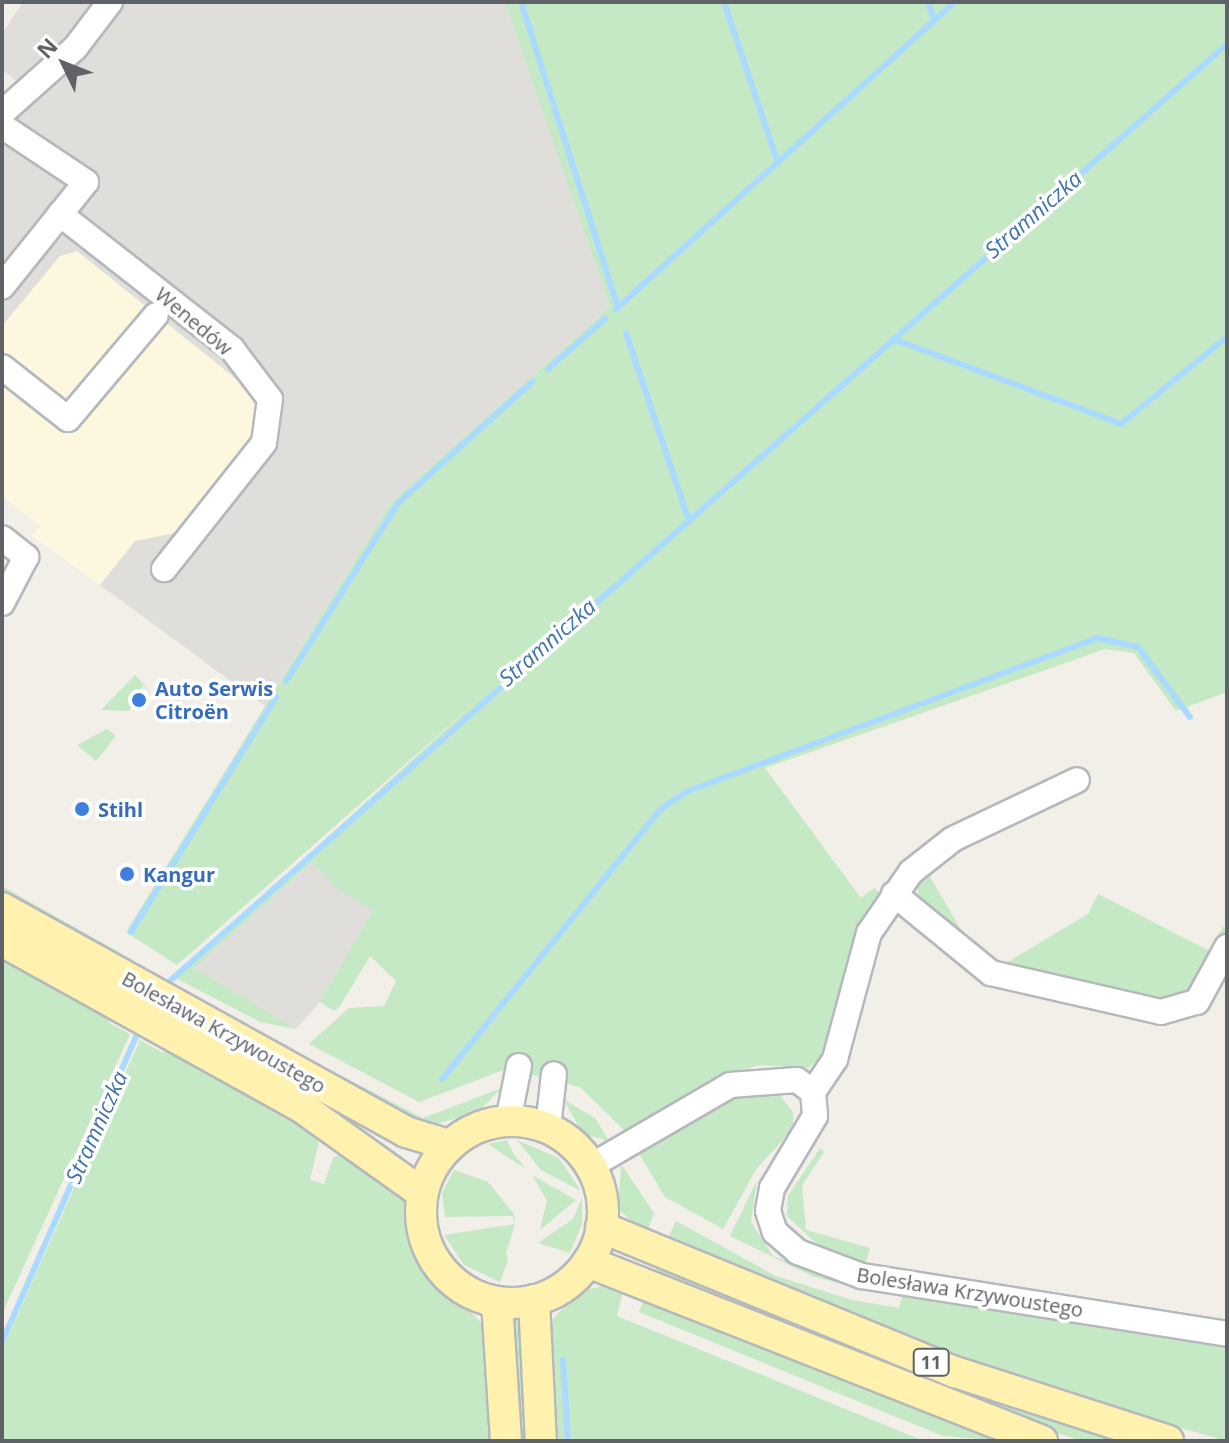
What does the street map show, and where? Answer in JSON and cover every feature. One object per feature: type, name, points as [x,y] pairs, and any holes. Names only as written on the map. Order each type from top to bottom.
[{"type":"main road","name":"Bolesława Krzywoustego","points":[[2,908],[300,1106],[422,1193]]},
{"type":"main road","name":"Bolesława Krzywoustego","points":[[2,941],[151,1007],[406,1132],[449,1145]]},
{"type":"main road","points":[[508,1121],[548,1128],[591,1166],[601,1227],[588,1262],[565,1286],[534,1300],[497,1302],[465,1290],[439,1267],[424,1237],[422,1193],[449,1145],[479,1127],[508,1121]]},
{"type":"main road","name":"11","points":[[601,1227],[955,1372],[1168,1441]]},
{"type":"main road","name":"11","points":[[588,1262],[1042,1441]]},
{"type":"main road","points":[[534,1300],[541,1441]]},
{"type":"main road","points":[[497,1302],[506,1441]]},
{"type":"street","points":[[2,113],[58,56],[91,2]]},
{"type":"street","points":[[58,56],[75,48],[110,2]]},
{"type":"street","points":[[2,126],[86,182],[2,287]]},
{"type":"street","name":"Wenedów","points":[[60,214],[232,349],[270,399],[264,443],[164,569]]},
{"type":"street","points":[[2,367],[68,419],[156,315]]},
{"type":"street","points":[[2,538],[26,557],[2,603]]},
{"type":"street","points":[[591,1166],[740,1081],[788,1078],[813,1092],[835,1059],[866,940],[894,894],[953,839],[1077,780]]},
{"type":"street","points":[[894,894],[1002,978],[1161,1012],[1197,1002],[1227,947]]},
{"type":"street","points":[[508,1121],[519,1066]]},
{"type":"street","points":[[548,1128],[554,1074]]},
{"type":"street","name":"Bolesława Krzywoustego","points":[[813,1092],[815,1116],[802,1143],[772,1188],[768,1211],[785,1243],[821,1263],[889,1280],[1227,1334]]},
{"type":"shaded area","points":[[23,2],[505,2],[542,108],[610,307],[391,502],[265,706],[100,585],[135,541],[180,532],[255,436],[254,393],[77,251],[60,256],[2,326],[2,137],[36,95],[2,70],[2,34]]},
{"type":"shaded area","points":[[77,251],[254,394],[258,414],[255,436],[180,532],[135,541],[100,585],[32,536],[40,526],[2,496],[2,326],[60,256]]},
{"type":"shaded area","points":[[312,862],[340,891],[374,909],[320,1002],[296,1029],[193,968]]},
{"type":"green space","points":[[505,2],[1227,2],[1227,692],[1176,711],[1134,653],[1105,649],[765,768],[861,898],[874,888],[880,893],[865,919],[829,1051],[808,1068],[761,1065],[725,1074],[627,1133],[580,1087],[529,1074],[530,1066],[508,1061],[506,1069],[419,1102],[309,1044],[349,1008],[384,1006],[396,981],[370,956],[340,1006],[334,1011],[320,1002],[373,910],[340,891],[312,862],[194,968],[296,1029],[260,1022],[174,977],[468,709],[177,965],[126,932],[391,502],[610,307]]},
{"type":"green space","points":[[135,675],[152,693],[143,685],[129,711],[101,710]]},
{"type":"green space","points":[[107,729],[116,736],[96,761],[77,745]]},
{"type":"green space","points":[[925,868],[961,930],[1001,966],[1088,914],[1098,894],[1210,951],[1223,926],[1227,931],[1198,988],[1175,1006],[998,969],[922,907],[917,887]]},
{"type":"green space","points":[[2,886],[122,954],[109,957],[2,895]]},
{"type":"green space","points":[[2,954],[112,1014],[108,1022],[130,1034],[2,1314]]},
{"type":"green space","points":[[140,1040],[163,1053],[167,1045],[320,1137],[310,1180],[324,1184],[333,1158],[345,1152],[404,1194],[422,1266],[484,1325],[494,1441],[2,1441],[2,1350]]},
{"type":"green space","points":[[309,1059],[423,1118],[502,1088],[478,1112],[425,1127]]},
{"type":"green space","points":[[778,1093],[793,1112],[793,1129],[757,1168],[723,1229],[665,1197],[636,1149],[735,1096]]},
{"type":"green space","points":[[563,1099],[595,1118],[609,1141],[583,1134]]},
{"type":"green space","points":[[507,1140],[513,1153],[526,1169],[488,1144]]},
{"type":"green space","points":[[517,1140],[559,1158],[581,1191],[541,1170]]},
{"type":"green space","points":[[820,1148],[824,1152],[802,1185],[806,1230],[870,1248],[865,1265],[817,1244],[787,1216],[788,1196]]},
{"type":"green space","points":[[621,1164],[654,1213],[646,1235],[618,1209]]},
{"type":"green space","points":[[454,1170],[488,1182],[514,1214],[515,1219],[513,1231],[506,1252],[508,1261],[500,1282],[464,1265],[444,1235],[514,1224],[513,1216],[445,1217],[442,1193]]},
{"type":"green space","points":[[532,1175],[576,1200],[540,1230],[547,1200]]},
{"type":"green space","points":[[757,1180],[751,1222],[773,1256],[881,1293],[814,1277],[730,1236]]},
{"type":"green space","points":[[582,1198],[582,1224],[570,1253],[538,1243],[573,1219]]},
{"type":"green space","points":[[676,1221],[776,1276],[852,1300],[899,1308],[903,1294],[1227,1343],[1227,1441],[1018,1382],[666,1243]]},
{"type":"green space","points":[[659,1264],[1010,1405],[1122,1441],[1081,1441],[1006,1416],[653,1277]]},
{"type":"green space","points":[[609,1285],[624,1288],[617,1316],[924,1441],[551,1441],[549,1323],[580,1291]]},
{"type":"green space","points":[[645,1297],[1005,1441],[943,1436],[639,1312]]},
{"type":"green space","points":[[522,1315],[530,1441],[515,1441],[511,1316]]},
{"type":"waterway","points":[[521,2],[618,307]]},
{"type":"waterway","points":[[724,2],[778,163]]},
{"type":"waterway","points":[[928,2],[934,20]]},
{"type":"waterway","points":[[616,309],[955,2]]},
{"type":"waterway","name":"Stramniczka","points":[[162,988],[1227,44]]},
{"type":"waterway","points":[[548,369],[605,319]]},
{"type":"waterway","points":[[626,333],[688,518]]},
{"type":"waterway","points":[[893,339],[1121,424],[1227,337]]},
{"type":"waterway","points":[[286,681],[398,503],[532,382]]},
{"type":"waterway","points":[[442,1079],[661,809],[688,791],[1097,638],[1138,647],[1190,717]]},
{"type":"waterway","points":[[131,932],[276,697]]},
{"type":"waterway","name":"Stramniczka","points":[[2,1342],[141,1026]]},
{"type":"waterway","points":[[563,1360],[568,1441]]},
{"type":"place","name":"Auto Serwis Citroën","points":[[139,700]]},
{"type":"place","name":"Stihl","points":[[82,809]]},
{"type":"place","name":"Kangur","points":[[127,874]]}]
